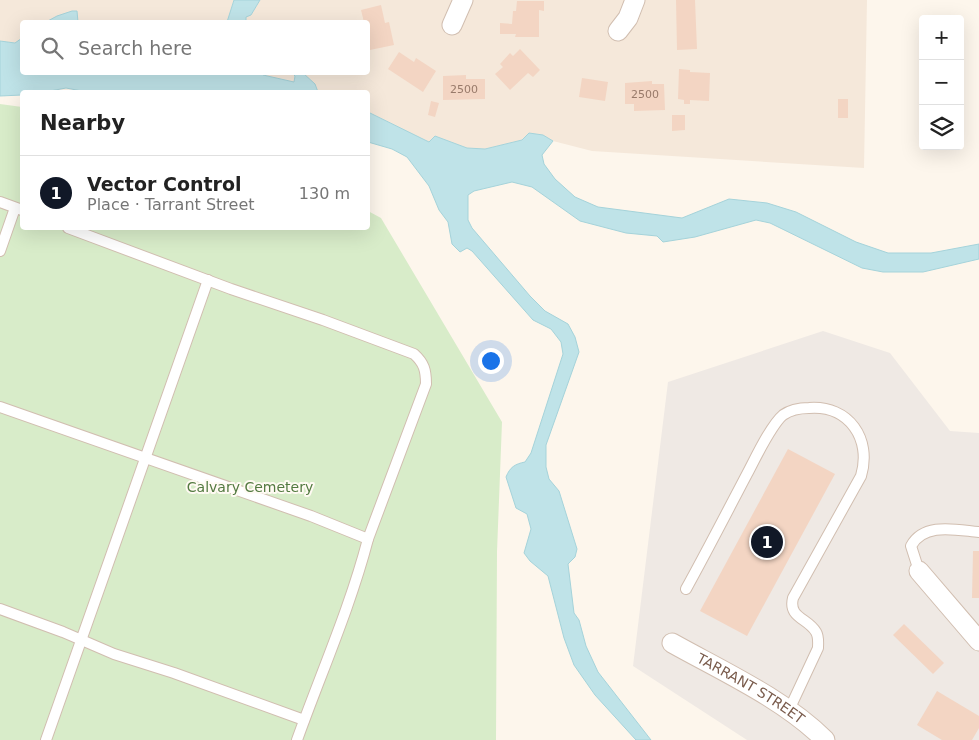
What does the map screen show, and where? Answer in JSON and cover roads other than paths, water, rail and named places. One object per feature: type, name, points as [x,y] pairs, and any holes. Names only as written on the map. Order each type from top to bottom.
[{"type":"street","points":[[452,25],[463,0]]},
{"type":"street","points":[[618,31],[628,18],[635,0]]},
{"type":"street","points":[[918,571],[979,641]]},
{"type":"street","name":"TARRANT STREET","points":[[672,643],[789,710],[825,740]]},
{"type":"lane","points":[[0,202],[19,209],[0,251]]},
{"type":"lane","points":[[73,230],[208,280],[342,326],[414,354],[422,361],[426,370],[426,384],[368,539],[338,634],[297,740]]},
{"type":"lane","points":[[46,740],[208,280]]},
{"type":"lane","points":[[0,407],[146,460],[311,516],[368,539]]},
{"type":"lane","points":[[686,589],[764,442],[782,416],[801,408],[816,407],[837,413],[853,426],[861,437],[865,450],[865,463],[861,476],[793,598],[794,612],[816,632],[818,648],[789,710]]},
{"type":"lane","points":[[918,571],[911,546],[915,538],[926,532],[941,530],[979,532]]},
{"type":"lane","points":[[0,609],[64,632],[82,641],[304,720]]},
{"type":"water","points":[[234,0],[260,0],[251,15],[246,17],[246,20],[228,20]]},
{"type":"water","points":[[77,11],[78,20],[50,20],[57,16]]},
{"type":"water","points":[[20,39],[20,75],[263,75],[294,82],[294,75],[305,75],[315,84],[317,90],[76,90],[66,88],[56,90],[20,90],[20,95],[0,96],[0,41],[15,43]]},
{"type":"water","points":[[370,113],[429,142],[435,136],[467,148],[485,149],[522,140],[529,133],[543,135],[553,141],[542,155],[544,164],[555,179],[575,197],[598,207],[682,218],[729,199],[767,203],[796,212],[856,242],[888,253],[931,253],[979,244],[979,259],[923,272],[883,272],[862,268],[770,223],[756,220],[695,237],[663,242],[657,236],[626,233],[580,221],[532,187],[512,182],[474,191],[468,195],[468,220],[472,228],[530,296],[545,311],[568,324],[575,337],[579,352],[546,445],[546,467],[549,479],[559,491],[577,549],[575,557],[568,564],[574,613],[579,620],[586,646],[598,672],[651,740],[636,740],[595,695],[574,665],[564,638],[548,576],[530,561],[524,553],[531,529],[527,514],[516,508],[506,477],[511,468],[525,462],[531,453],[563,354],[561,342],[551,329],[533,320],[472,251],[467,248],[460,252],[452,244],[448,222],[439,210],[429,186],[407,157],[392,149],[370,143]]},
{"type":"place","name":"Vector Control","points":[[767,542]]},
{"type":"park label","name":"Calvary Cemetery","points":[[250,487]]}]
